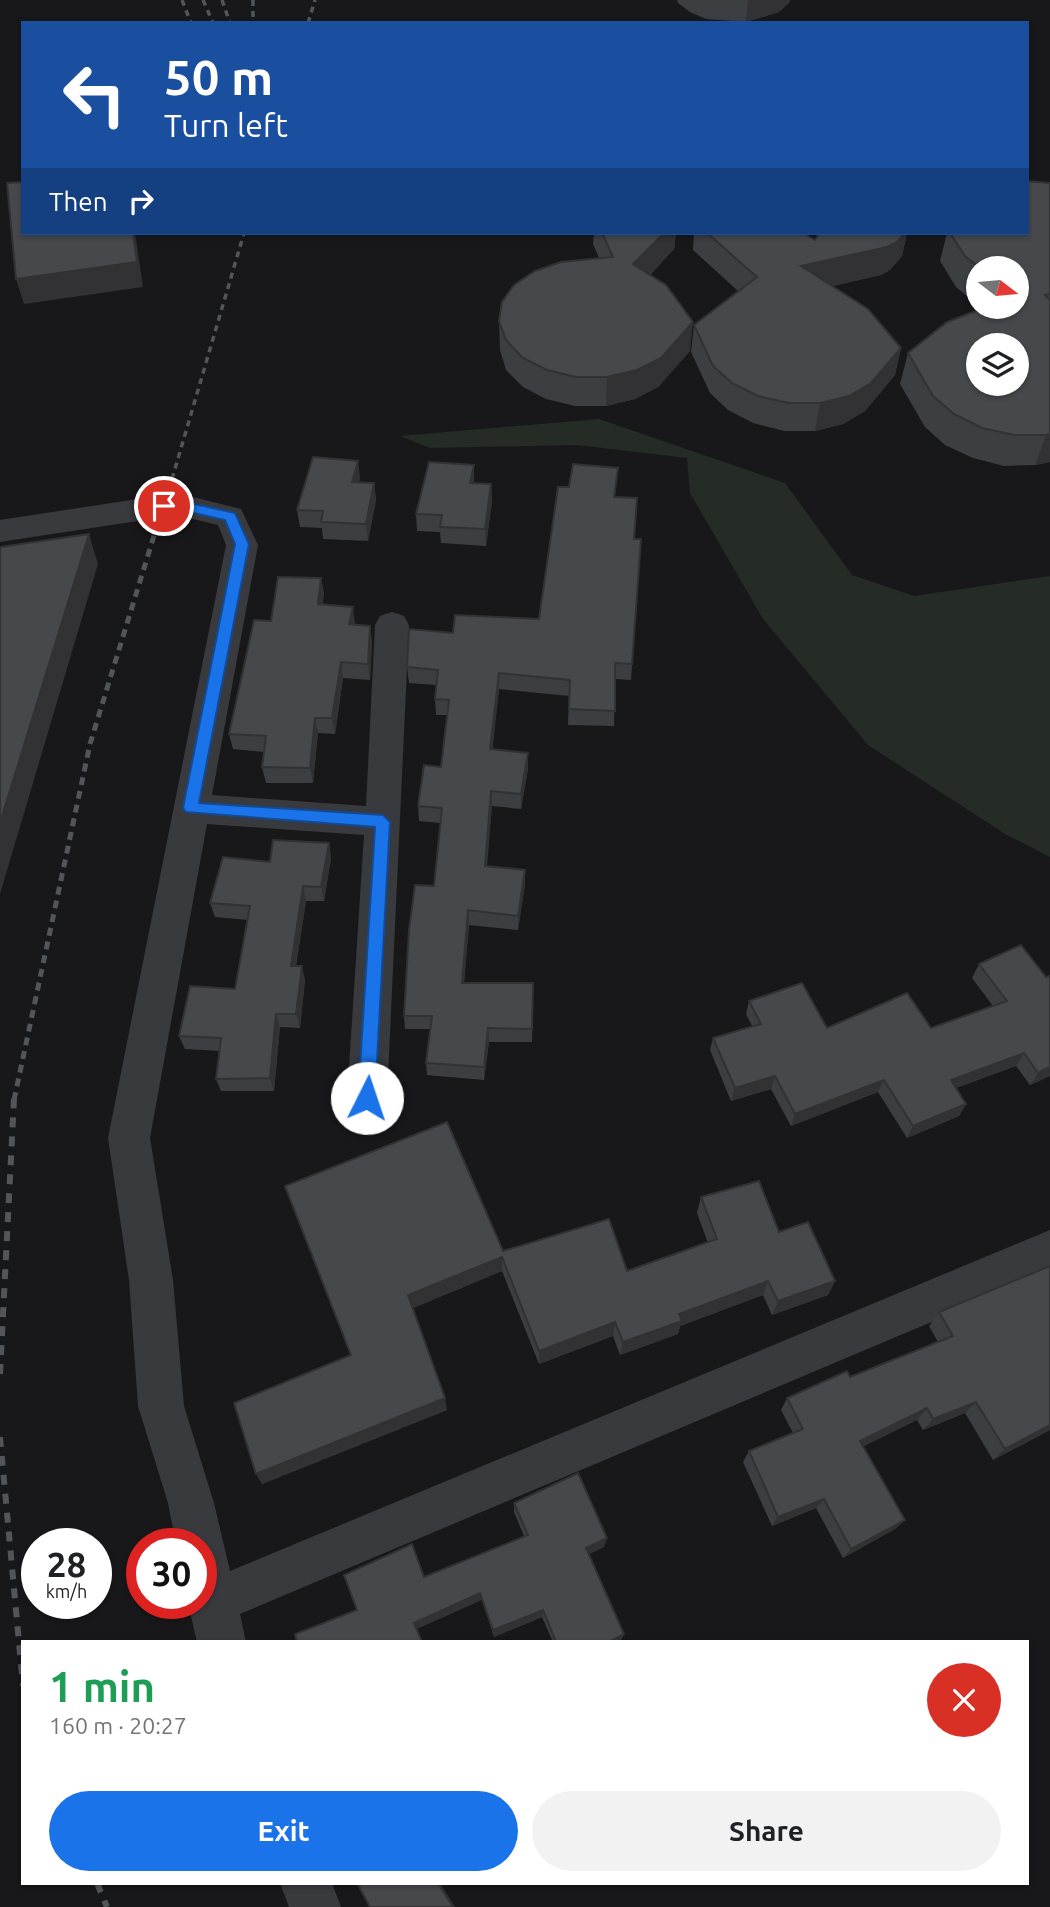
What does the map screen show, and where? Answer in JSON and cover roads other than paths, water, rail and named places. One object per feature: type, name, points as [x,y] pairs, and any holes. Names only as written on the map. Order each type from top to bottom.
[{"type":"street","points":[[0,531],[164,506],[185,506],[230,517],[242,544],[128,1138],[151,1280],[161,1406],[196,1528]]},
{"type":"street","points":[[367,1098],[392,625]]},
{"type":"street","points":[[191,808],[383,822]]},
{"type":"street","points":[[217,1622],[1050,1251]]},
{"type":"street","points":[[307,1885],[315,1907]]},
{"type":"railway","points":[[182,0],[190,21]]},
{"type":"railway","points":[[203,0],[212,21]]},
{"type":"railway","points":[[222,0],[229,21]]},
{"type":"railway","points":[[253,0],[253,21]]},
{"type":"railway","points":[[309,21],[315,0]]},
{"type":"railway","points":[[172,479],[243,235]]},
{"type":"railway","points":[[14,1100],[90,744],[172,477]]},
{"type":"railway","points":[[0,1374],[14,1099]]},
{"type":"railway","points":[[0,1437],[21,1664]]},
{"type":"railway","points":[[98,1885],[107,1907]]}]
